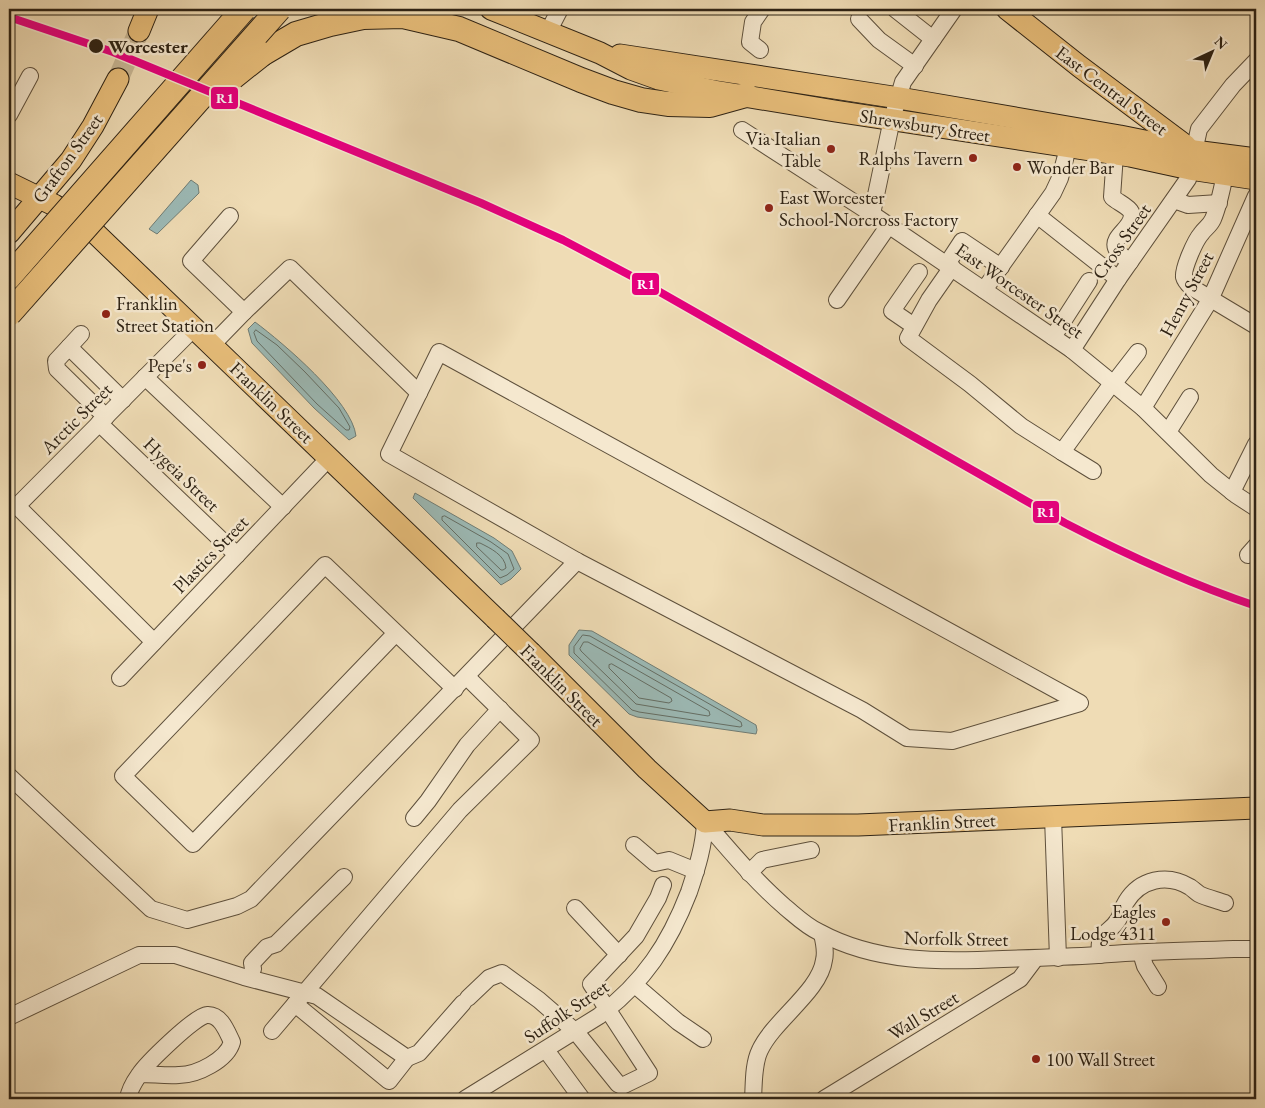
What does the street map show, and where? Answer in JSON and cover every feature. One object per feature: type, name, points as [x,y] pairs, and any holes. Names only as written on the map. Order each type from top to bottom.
[{"type":"highway","points":[[9,276],[244,9]]},
{"type":"highway","points":[[9,314],[279,9]]},
{"type":"highway","points":[[151,153],[245,67],[296,34],[344,20],[384,15],[403,16],[459,29],[581,80],[641,100],[666,104],[710,104],[746,95]]},
{"type":"highway","points":[[9,322],[41,277]]},
{"type":"main road","name":"Shrewsbury Street","points":[[490,9],[600,53],[631,69],[658,79],[714,91],[1068,148],[1117,145]]},
{"type":"main road","name":"East Central Street","points":[[1006,9],[1136,109],[1192,160],[1220,173]]},
{"type":"main road","name":"Shrewsbury Street","points":[[600,53],[899,98],[1192,160],[1211,152],[1256,159]]},
{"type":"main road","name":"Grafton Street","points":[[9,234],[80,147],[118,79]]},
{"type":"main road","points":[[1117,145],[1136,109]]},
{"type":"main road","points":[[1220,173],[1256,179]]},
{"type":"main road","name":"Franklin Street","points":[[9,183],[54,205],[91,229],[495,618],[646,770],[705,822],[730,820],[763,825],[858,825],[1256,808]]},
{"type":"street","points":[[548,32],[560,9]]},
{"type":"street","points":[[760,50],[750,42],[753,22],[762,9]]},
{"type":"street","points":[[896,9],[933,39]]},
{"type":"street","points":[[872,214],[892,119],[904,82],[954,9]]},
{"type":"street","points":[[859,19],[879,40],[915,66]]},
{"type":"street","name":"Cross Street","points":[[1072,350],[1118,279],[1188,179],[1199,130],[1233,85],[1256,61]]},
{"type":"street","points":[[9,115],[30,76]]},
{"type":"street","name":"East Worcester Street","points":[[742,130],[889,225],[1072,350],[1143,408],[1211,475],[1256,508]]},
{"type":"street","points":[[1117,145],[1112,197],[1128,208],[1132,218],[1130,224],[1115,242],[1115,247],[1130,262]]},
{"type":"street","points":[[984,290],[1053,193],[1060,178],[1068,148]]},
{"type":"street","points":[[1220,173],[1219,203],[1208,228],[1200,235],[1190,254],[1184,277],[1190,287],[1256,326]]},
{"type":"street","name":"Henry Street","points":[[1143,408],[1210,300],[1256,196]]},
{"type":"street","points":[[1174,200],[1188,206],[1219,203]]},
{"type":"street","points":[[1037,215],[1118,279]]},
{"type":"street","points":[[230,216],[191,261],[244,312]]},
{"type":"street","points":[[837,300],[889,225]]},
{"type":"street","points":[[1001,267],[962,241],[908,338],[970,384],[1021,426],[1093,471]]},
{"type":"street","points":[[212,345],[290,268],[419,393]]},
{"type":"street","points":[[914,326],[892,311],[918,272]]},
{"type":"street","points":[[1052,337],[1089,281]]},
{"type":"street","name":"Arctic Street","points":[[154,642],[17,506],[194,328]]},
{"type":"street","points":[[82,334],[70,347],[123,400]]},
{"type":"street","name":"Hygeia Street","points":[[70,347],[56,361],[57,369],[102,420],[237,554]]},
{"type":"street","points":[[440,352],[1080,703],[952,741],[907,738],[862,710],[577,561],[389,454],[440,352]]},
{"type":"street","points":[[1062,452],[1138,352]]},
{"type":"street","points":[[145,377],[283,507]]},
{"type":"street","points":[[1168,432],[1190,397]]},
{"type":"street","points":[[1232,492],[1256,444]]},
{"type":"street","name":"Plastics Street","points":[[120,678],[330,458]]},
{"type":"street","points":[[9,776],[151,909],[187,920],[237,906],[251,899],[577,561]]},
{"type":"street","points":[[396,633],[193,844],[123,776],[325,566],[396,633],[455,689]]},
{"type":"street","points":[[272,1030],[460,810],[531,740],[467,677]]},
{"type":"street","points":[[414,818],[428,801],[466,745],[500,709]]},
{"type":"street","points":[[1053,817],[1058,958]]},
{"type":"street","name":"Suffolk Street","points":[[465,1099],[576,1032],[609,1009],[650,968],[670,935],[696,871],[704,837],[705,822]]},
{"type":"street","name":"Norfolk Street","points":[[705,822],[749,873],[796,916],[822,934],[859,948],[892,957],[956,961],[1256,949]]},
{"type":"street","points":[[634,845],[655,863],[669,860],[696,871]]},
{"type":"street","points":[[749,873],[762,860],[811,850]]},
{"type":"street","points":[[248,973],[260,966],[274,952],[276,944],[344,877]]},
{"type":"street","points":[[1100,955],[1101,937],[1115,925],[1127,900],[1145,883],[1156,879],[1175,880],[1190,887],[1200,895],[1225,903]]},
{"type":"street","points":[[9,1017],[139,955],[175,955],[248,973],[301,998],[389,1081],[407,1058],[419,1053],[466,1000],[489,978],[502,973],[539,1000],[576,1032],[618,1084],[622,1086],[649,1074],[609,1009],[591,984],[636,936],[658,898],[663,885]]},
{"type":"street","points":[[574,908],[618,955]]},
{"type":"street","points":[[753,1099],[756,1062],[760,1050],[783,1017],[817,980],[822,971],[825,957],[822,934]]},
{"type":"street","points":[[1141,953],[1145,966],[1158,987]]},
{"type":"street","name":"Wall Street","points":[[824,1099],[1020,979],[1035,959]]},
{"type":"street","points":[[635,985],[678,1022],[703,1039]]},
{"type":"street","points":[[301,998],[317,996],[407,1058]]},
{"type":"street","points":[[128,1099],[128,1094],[140,1074],[200,1016],[209,1014],[218,1019],[232,1042],[230,1049],[222,1058],[205,1068],[181,1076],[140,1074]]},
{"type":"street","points":[[546,1050],[582,1099]]},
{"type":"water","points":[[191,180],[198,185],[199,193],[157,234],[149,229]]},
{"type":"water","points":[[255,322],[298,358],[330,390],[352,422],[356,436],[349,440],[314,408],[252,343],[248,329]]},
{"type":"water","points":[[415,493],[494,538],[512,551],[521,569],[511,579],[501,585],[413,498]]},
{"type":"water","points":[[579,630],[592,631],[756,725],[756,734],[637,717],[629,714],[569,655],[569,645]]},
{"type":"tunnel","points":[[118,79],[139,31]]},
{"type":"railway","points":[[9,17],[113,52],[481,203],[563,240],[637,279],[1065,523],[1159,568],[1256,606]]},
{"type":"transit line","name":"R1","points":[[9,17],[113,52],[481,203],[563,240],[637,279],[1065,523],[1159,568],[1256,606]]},
{"type":"place","name":"Worcester","points":[[96,46]]},
{"type":"place","name":"Via Italian Table","points":[[831,149]]},
{"type":"place","name":"Ralphs Tavern","points":[[973,158]]},
{"type":"place","name":"Wonder Bar","points":[[1017,167]]},
{"type":"place","name":"East Worcester School-Norcross Factory","points":[[769,208]]},
{"type":"place","name":"Franklin Street Station","points":[[106,314]]},
{"type":"place","name":"Pepe's","points":[[202,365]]},
{"type":"place","name":"Eagles Lodge 4311","points":[[1166,922]]},
{"type":"place","name":"100 Wall Street","points":[[1036,1059]]}]
